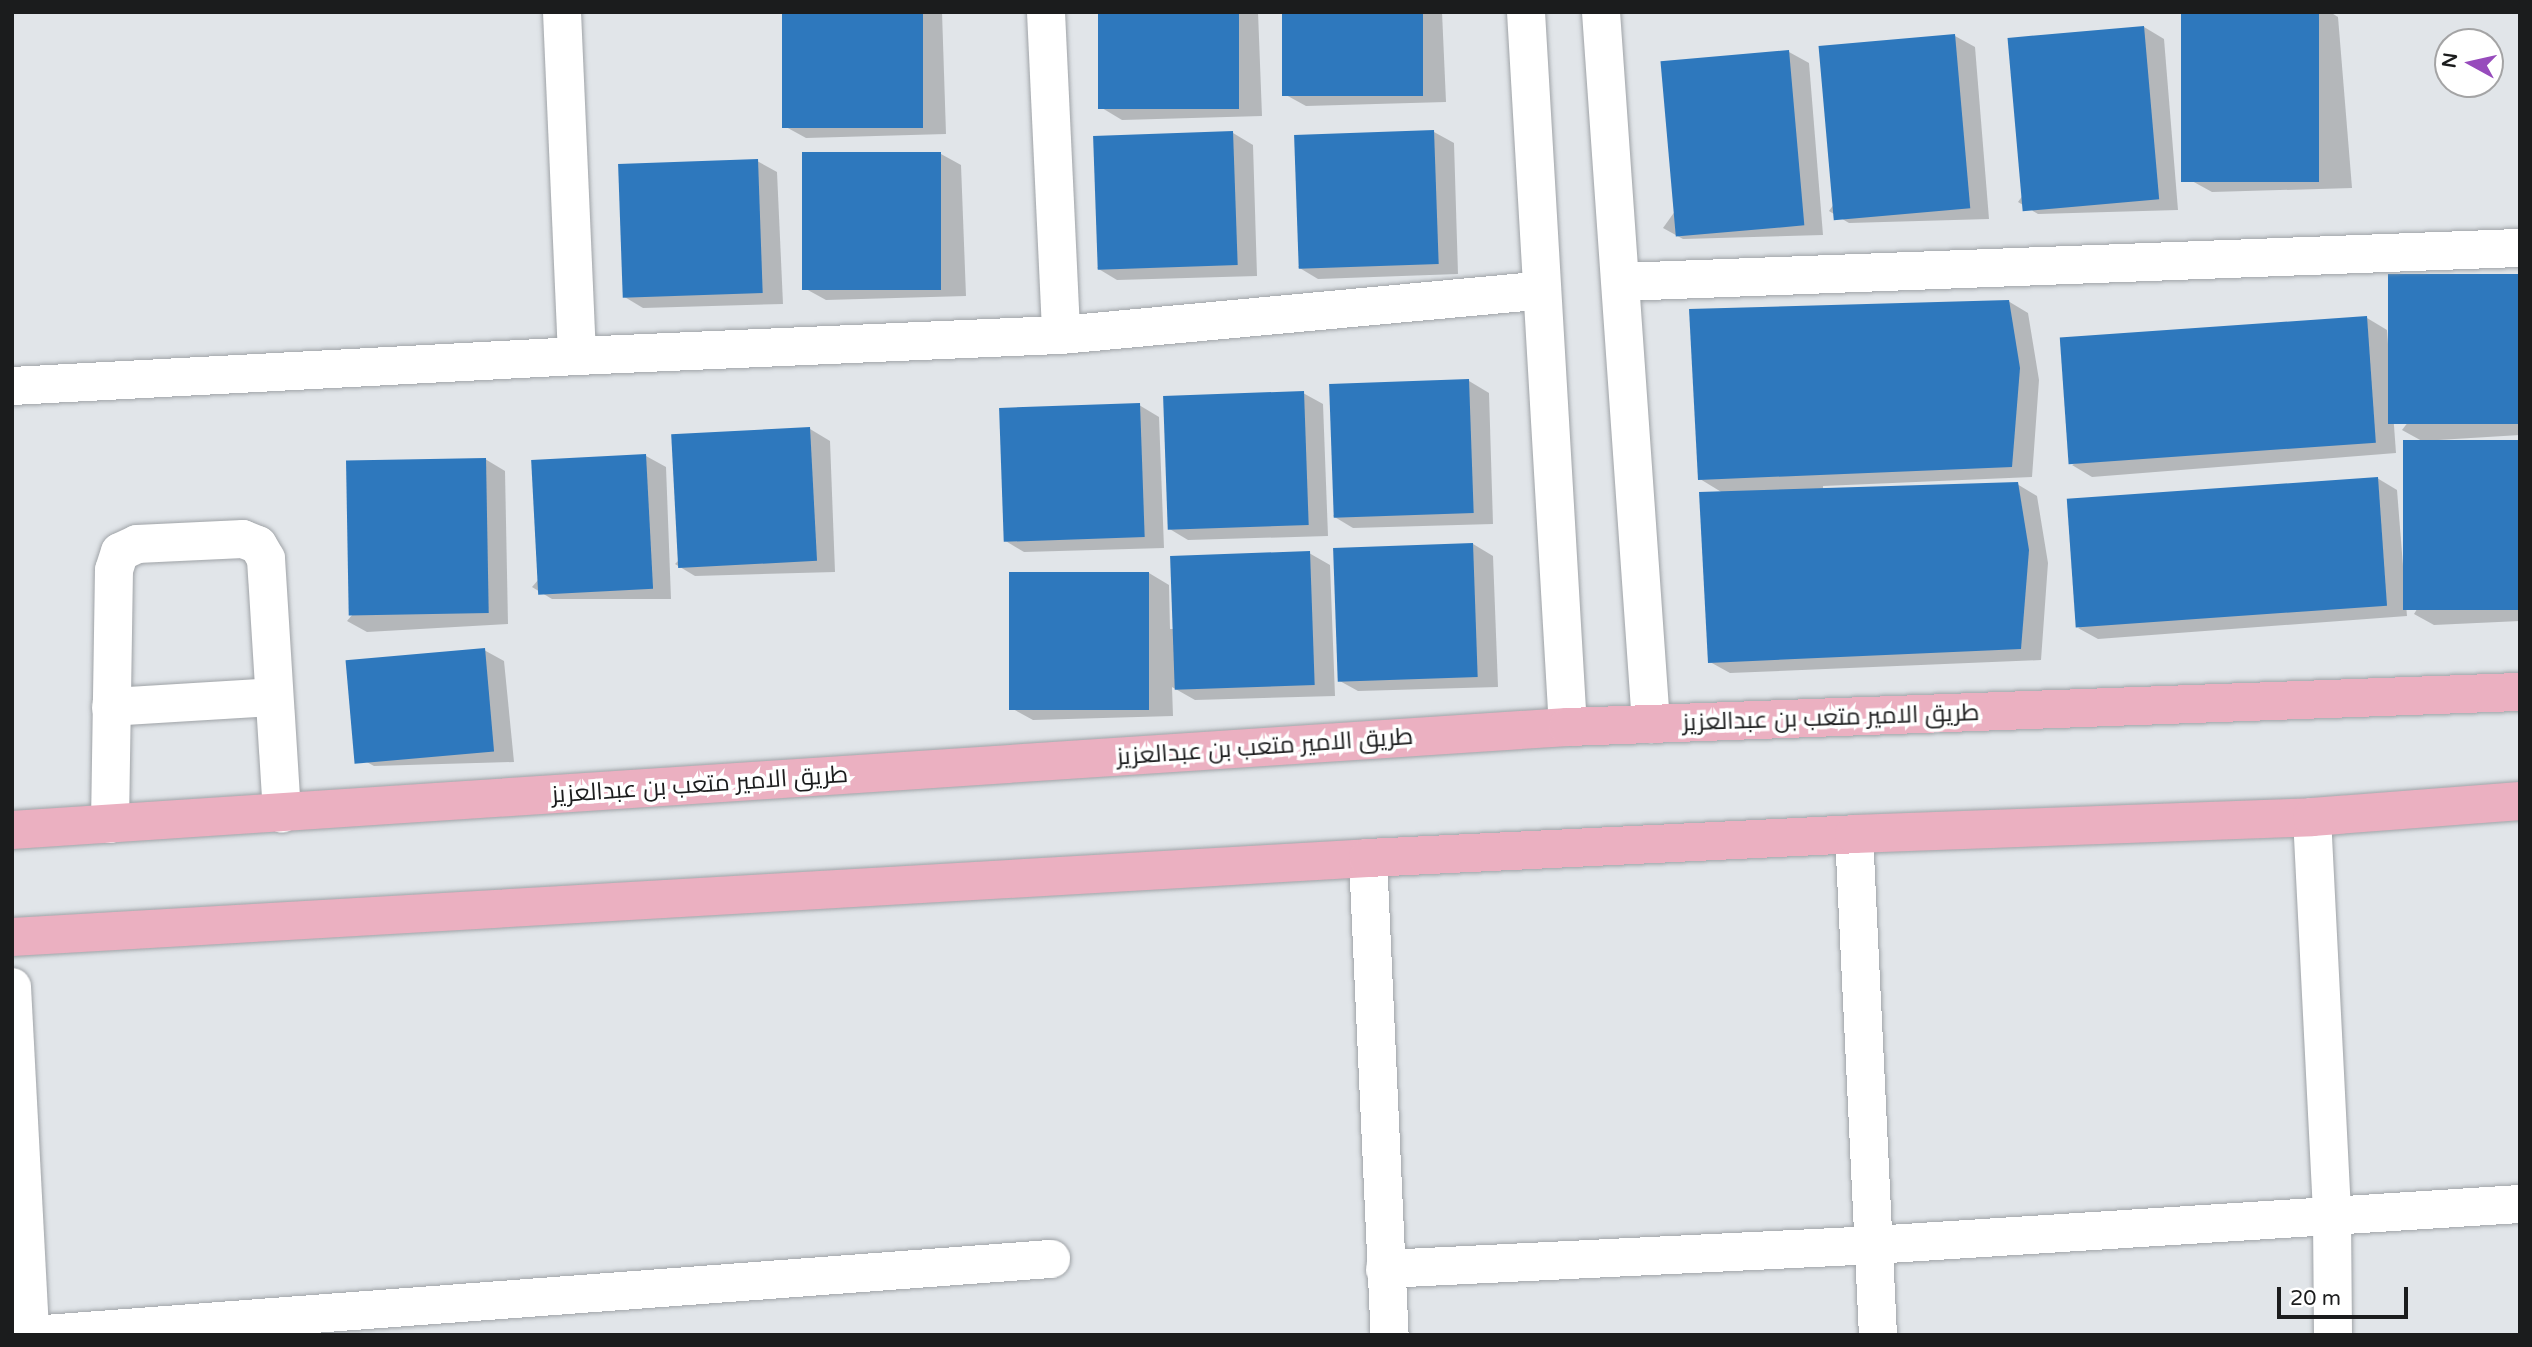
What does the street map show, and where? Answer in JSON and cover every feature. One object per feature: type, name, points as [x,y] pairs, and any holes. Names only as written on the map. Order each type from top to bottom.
[{"type":"main road","name":"طريق الامير متعب بن عبدالعزيز","points":[[12,830],[1568,727],[2520,692]]},
{"type":"main road","points":[[12,937],[1368,858],[1854,834],[2312,817],[2520,801]]},
{"type":"street","points":[[562,12],[578,356]]},
{"type":"street","points":[[1046,12],[1061,335]]},
{"type":"street","points":[[1526,12],[1568,727]]},
{"type":"street","points":[[1601,12],[1651,724]]},
{"type":"street","points":[[1621,282],[2520,248]]},
{"type":"street","points":[[12,386],[578,356],[1061,335],[1542,290]]},
{"type":"street","points":[[110,824],[114,570],[120,552],[137,544],[243,539],[258,545],[266,559],[282,813]]},
{"type":"street","points":[[111,707],[274,697]]},
{"type":"street","points":[[2312,817],[2332,1218],[2333,1335]]},
{"type":"street","points":[[1854,834],[1878,1335]]},
{"type":"street","points":[[1368,858],[1390,1335]]},
{"type":"street","points":[[12,987],[31,1335],[1051,1259]]},
{"type":"street","points":[[1385,1269],[1874,1245],[2520,1204]]},
{"type":"building","points":[[782,12],[923,12],[923,128],[782,128]]},
{"type":"building","points":[[1098,12],[1239,12],[1239,109],[1098,109]]},
{"type":"building","points":[[1282,12],[1423,12],[1423,96],[1282,96]]},
{"type":"building","points":[[2181,12],[2319,12],[2319,182],[2181,182]]},
{"type":"building","points":[[2144,26],[2159,199],[2023,211],[2008,38]]},
{"type":"building","points":[[1955,34],[1970,208],[1834,220],[1819,46]]},
{"type":"building","points":[[1789,50],[1804,225],[1676,237],[1660,61]]},
{"type":"building","points":[[1434,130],[1439,264],[1299,269],[1294,135]]},
{"type":"building","points":[[1233,131],[1238,265],[1098,270],[1093,136]]},
{"type":"building","points":[[802,152],[941,152],[941,290],[802,290]]},
{"type":"building","points":[[758,159],[763,293],[623,298],[618,164]]},
{"type":"building","points":[[2388,274],[2520,274],[2520,424],[2388,424]]},
{"type":"building","points":[[2009,300],[2020,368],[2012,467],[1698,480],[1689,309]]},
{"type":"building","points":[[2367,316],[2376,443],[2069,464],[2060,337]]},
{"type":"building","points":[[1469,379],[1474,513],[1334,518],[1329,384]]},
{"type":"building","points":[[1304,391],[1309,525],[1168,530],[1163,396]]},
{"type":"building","points":[[1140,403],[1145,537],[1004,542],[999,408]]},
{"type":"building","points":[[810,427],[817,561],[678,568],[671,434]]},
{"type":"building","points":[[2403,440],[2520,440],[2520,610],[2403,610]]},
{"type":"building","points":[[646,454],[653,589],[538,595],[531,460]]},
{"type":"building","points":[[486,458],[489,613],[349,615],[346,460]]},
{"type":"building","points":[[2378,477],[2387,606],[2076,627],[2067,499]]},
{"type":"building","points":[[2018,482],[2029,550],[2021,649],[1708,663],[1699,492]]},
{"type":"building","points":[[1473,543],[1478,677],[1338,682],[1333,548]]},
{"type":"building","points":[[1310,551],[1315,685],[1175,690],[1170,556]]},
{"type":"building","points":[[1009,572],[1149,572],[1149,710],[1009,710]]},
{"type":"building","points":[[485,648],[494,752],[355,764],[346,660]]}]
